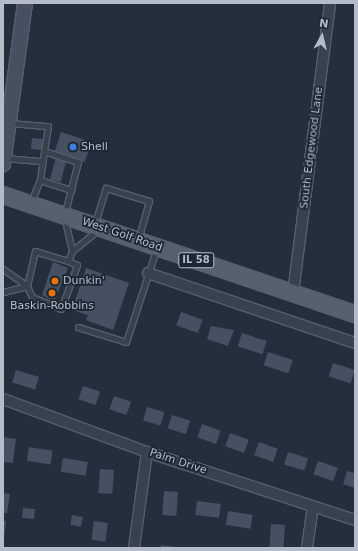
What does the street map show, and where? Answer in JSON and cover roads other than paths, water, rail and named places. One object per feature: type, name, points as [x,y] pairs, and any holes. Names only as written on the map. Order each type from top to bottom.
[{"type":"main road","points":[[3,160],[25,3]]},
{"type":"main road","name":"West Golf Road","points":[[3,195],[355,314]]},
{"type":"street","name":"South Edgewood Lane","points":[[293,293],[330,3]]},
{"type":"street","points":[[148,273],[355,343]]},
{"type":"street","name":"Palm Drive","points":[[3,400],[147,452],[355,520]]},
{"type":"street","points":[[134,548],[147,452]]},
{"type":"street","points":[[307,548],[313,506]]},
{"type":"lane","points":[[8,122],[48,126],[40,180],[30,204]]},
{"type":"lane","points":[[44,151],[78,162],[64,216],[72,251]]},
{"type":"lane","points":[[3,160],[42,161]]},
{"type":"lane","points":[[40,180],[71,190]]},
{"type":"lane","points":[[68,261],[72,251],[97,227],[106,188],[149,201],[138,241]]},
{"type":"lane","points":[[78,327],[126,342],[157,247]]},
{"type":"lane","points":[[3,269],[27,286],[32,297],[60,309],[77,265],[36,251],[27,286]]},
{"type":"lane","points":[[3,292],[27,286]]},
{"type":"place","name":"Shell","points":[[73,147]]},
{"type":"place","name":"Dunkin'","points":[[55,281]]},
{"type":"place","name":"Baskin-Robbins","points":[[52,293]]}]
